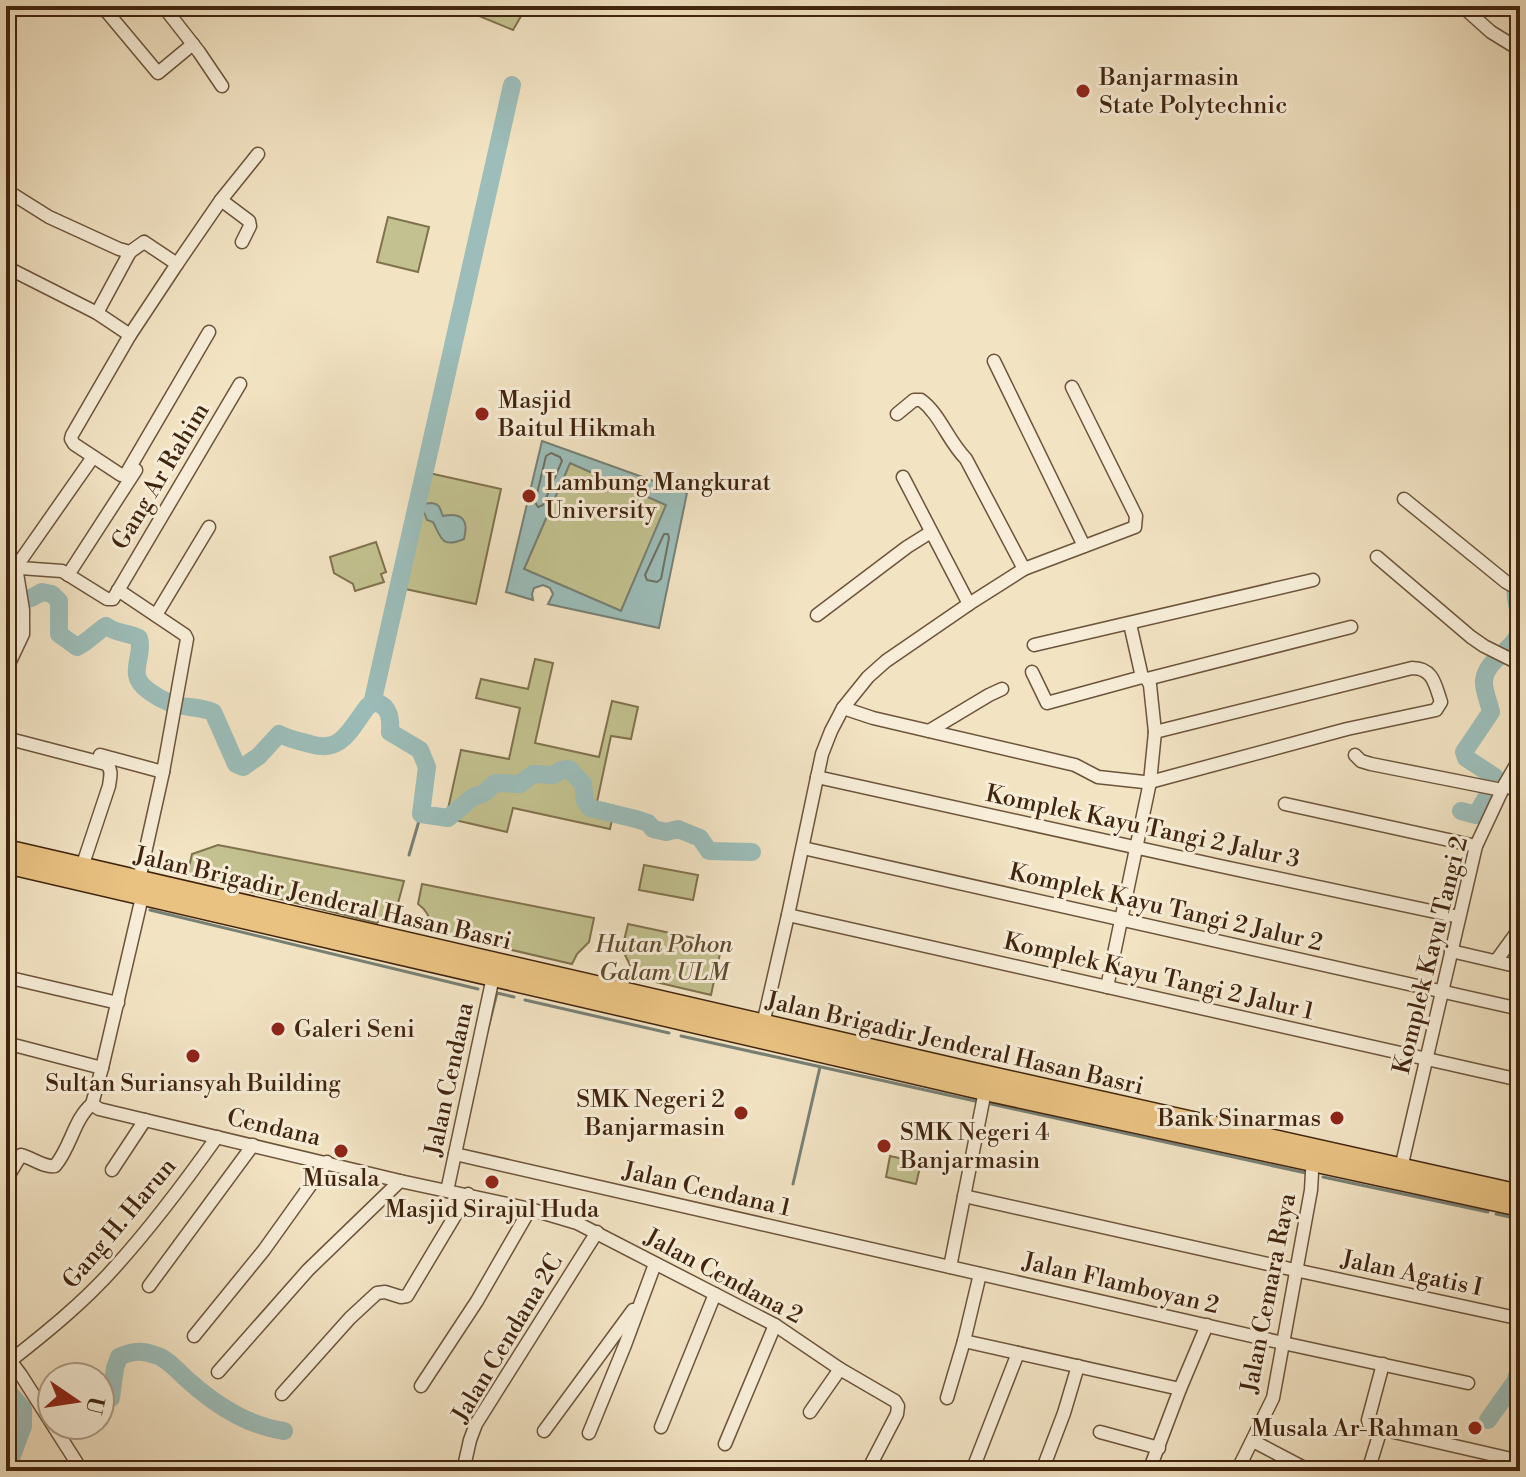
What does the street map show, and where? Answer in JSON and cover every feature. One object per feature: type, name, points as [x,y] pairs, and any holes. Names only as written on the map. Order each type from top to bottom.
[{"type":"highway","name":"Jalan Brigadir Jenderal Hasan Basri","points":[[6,849],[82,867],[140,888],[493,977],[985,1091],[1057,1099]]},
{"type":"highway","name":"Jalan Brigadir Jenderal Hasan Basri","points":[[6,864],[140,888],[763,1024],[1057,1099],[1517,1200]]},
{"type":"highway","name":"Jalan Brigadir Jenderal Hasan Basri","points":[[1313,1156],[1401,1168],[1517,1200]]},
{"type":"street","points":[[102,6],[158,73],[193,44]]},
{"type":"street","points":[[163,6],[222,86]]},
{"type":"street","points":[[1462,6],[1491,32],[1517,48]]},
{"type":"street","points":[[209,332],[126,474],[121,475],[74,444],[72,435],[130,335],[221,200],[258,154]]},
{"type":"street","points":[[6,190],[49,217],[130,252]]},
{"type":"street","points":[[221,200],[249,221],[250,226],[242,242]]},
{"type":"street","points":[[97,313],[130,252],[144,242],[177,264]]},
{"type":"street","points":[[6,267],[97,313],[130,335]]},
{"type":"street","points":[[994,361],[1084,546]]},
{"type":"street","name":"Gang Ar Rahim","points":[[118,590],[240,384]]},
{"type":"street","points":[[763,1024],[822,754],[843,708],[868,677],[886,661],[1024,569],[1135,527],[1136,516],[1072,387]]},
{"type":"street","points":[[68,575],[183,392]]},
{"type":"street","points":[[897,414],[914,400],[921,400],[928,406],[966,459],[1024,569]]},
{"type":"street","points":[[11,567],[93,457]]},
{"type":"street","points":[[903,477],[969,604]]},
{"type":"street","points":[[1404,499],[1520,590]]},
{"type":"street","points":[[156,615],[209,527]]},
{"type":"street","points":[[817,615],[931,532]]},
{"type":"street","points":[[1377,557],[1471,637],[1520,664]]},
{"type":"street","points":[[6,1180],[21,1155],[49,1167],[55,1166],[72,1140],[83,1113],[92,1104],[118,1003],[187,645],[185,635],[118,590],[113,599],[107,599],[62,571],[11,567]]},
{"type":"street","points":[[6,670],[10,653],[23,634],[21,593],[11,567]]},
{"type":"street","points":[[1034,645],[1313,580]]},
{"type":"street","points":[[1107,987],[1150,782],[1155,732],[1152,700],[1130,624]]},
{"type":"street","points":[[1032,672],[1047,703],[1351,627]]},
{"type":"street","points":[[843,708],[873,718],[1075,765],[1092,776],[1150,782],[1347,729],[1424,714],[1436,710],[1441,702],[1430,674],[1421,668],[1412,668],[1155,732]]},
{"type":"street","points":[[929,731],[1002,689]]},
{"type":"street","points":[[6,730],[163,772]]},
{"type":"street","points":[[6,738],[109,766],[109,786],[82,867]]},
{"type":"street","points":[[1355,755],[1371,764],[1504,787],[1520,794]]},
{"type":"street","name":"Komplek Kayu Tangi 2","points":[[1401,1168],[1476,846],[1520,758]]},
{"type":"street","name":"Komplek Kayu Tangi 2 Jalur 3","points":[[817,777],[1459,917]]},
{"type":"street","points":[[1285,804],[1476,846]]},
{"type":"street","name":"Komplek Kayu Tangi 2 Jalur 2","points":[[803,848],[1520,1009]]},
{"type":"street","name":"Komplek Kayu Tangi 2 Jalur 1","points":[[788,915],[1520,1080]]},
{"type":"street","points":[[1496,961],[1520,928]]},
{"type":"street","points":[[1451,951],[1520,967]]},
{"type":"street","points":[[6,977],[118,1003]]},
{"type":"street","name":"Jalan Cendana","points":[[447,1191],[493,977]]},
{"type":"street","points":[[6,1043],[102,1068]]},
{"type":"street","points":[[950,1267],[985,1091]]},
{"type":"street","name":"Cendana","points":[[92,1104],[99,1109],[447,1191]]},
{"type":"street","points":[[112,1170],[145,1120]]},
{"type":"street","name":"Gang H. Harun","points":[[8,1358],[46,1334],[114,1269],[217,1137]]},
{"type":"street","points":[[149,1286],[253,1145]]},
{"type":"street","name":"Jalan Cendana 1","points":[[455,1154],[950,1267]]},
{"type":"street","name":"Jalan Cemara Raya","points":[[1237,1471],[1273,1398],[1311,1190],[1313,1156]]},
{"type":"street","points":[[194,1336],[264,1250],[327,1162]]},
{"type":"street","points":[[218,1372],[308,1270],[400,1181]]},
{"type":"street","name":"Jalan Cendana 2","points":[[447,1191],[530,1209],[597,1232],[775,1325],[895,1401],[897,1414],[870,1471]]},
{"type":"street","points":[[282,1394],[350,1318],[377,1293],[407,1296],[468,1194]]},
{"type":"street","name":"Jalan Agatis I","points":[[964,1196],[1512,1317],[1520,1316]]},
{"type":"street","points":[[421,1386],[477,1301],[530,1209]]},
{"type":"street","name":"Jalan Cendana 2C","points":[[463,1471],[476,1424],[597,1232]]},
{"type":"street","points":[[589,1433],[655,1264]]},
{"type":"street","name":"Jalan Flamboyan 2","points":[[950,1267],[1468,1383]]},
{"type":"street","points":[[947,1398],[980,1274]]},
{"type":"street","points":[[661,1427],[715,1294]]},
{"type":"street","points":[[544,1431],[642,1298]]},
{"type":"street","points":[[725,1444],[775,1325]]},
{"type":"street","points":[[1149,1471],[1207,1325]]},
{"type":"street","points":[[964,1341],[1180,1389]]},
{"type":"street","points":[[972,1471],[1018,1353]]},
{"type":"street","points":[[8,1358],[82,1471]]},
{"type":"street","points":[[1383,1364],[1369,1424],[1477,1450],[1518,1464]]},
{"type":"street","points":[[1042,1471],[1078,1366]]},
{"type":"street","points":[[810,1412],[840,1369]]},
{"type":"street","points":[[1368,1471],[1381,1429]]},
{"type":"street","points":[[1100,1432],[1159,1448]]},
{"type":"street","points":[[1253,1441],[1310,1471]]},
{"type":"green space","points":[[455,6],[527,6],[513,30]]},
{"type":"green space","points":[[388,217],[429,227],[418,272],[377,262]]},
{"type":"green space","points":[[570,463],[667,505],[621,611],[524,569]]},
{"type":"green space","points":[[429,473],[501,489],[476,604],[405,589]]},
{"type":"green space","points":[[376,542],[386,572],[381,574],[384,582],[355,591],[353,584],[334,573],[330,557]]},
{"type":"green space","points":[[535,659],[553,663],[535,743],[599,757],[612,701],[638,707],[631,739],[611,736],[597,802],[615,806],[610,829],[513,808],[507,832],[446,818],[461,750],[509,759],[520,708],[476,698],[481,679],[528,689]]},
{"type":"green space","points":[[218,845],[404,881],[398,903],[387,910],[377,923],[187,876],[192,854]]},
{"type":"green space","points":[[644,865],[698,875],[693,900],[639,890]]},
{"type":"green space","points":[[422,884],[594,918],[589,942],[572,964],[430,931],[428,916],[418,904]]},
{"type":"green space","name":"Hutan Pohon Galam ULM","points":[[628,924],[722,944],[711,995],[630,976],[630,965],[622,949]]},
{"type":"green space","points":[[890,1156],[921,1163],[916,1184],[886,1177]]},
{"type":"water","points":[[542,441],[687,493],[659,628],[548,604],[553,594],[550,588],[543,585],[534,588],[533,600],[506,592]],"holes":[[[570,463],[666,505],[621,611],[524,569]]]},
{"type":"water","points":[[422,504],[439,506],[443,516],[455,515],[465,522],[464,539],[451,543],[440,537],[433,522],[427,520],[420,509]]},
{"type":"waterway","points":[[372,704],[512,85]]},
{"type":"waterway","points":[[1461,811],[1476,815],[1496,781],[1495,777],[1466,758],[1464,752],[1491,712],[1484,684],[1486,672],[1518,635],[1520,620],[1516,590],[1520,577]]},
{"type":"waterway","points":[[6,606],[42,592],[52,594],[59,601],[59,634],[77,647],[106,626],[139,638],[137,670],[141,684],[170,703],[213,712],[236,764],[243,767],[259,756],[279,734],[294,740],[330,746],[344,737],[368,706],[375,702],[387,710],[390,732],[420,750],[427,767],[421,814],[448,818],[495,783],[520,784],[533,774],[554,775],[569,769],[583,784],[585,801],[590,808],[636,819],[648,823],[653,829],[666,832],[678,829],[700,838],[709,851],[752,852]]},
{"type":"waterway","points":[[409,855],[421,814]]},
{"type":"waterway","points":[[150,910],[478,989]]},
{"type":"waterway","points":[[487,1032],[497,993],[514,997]]},
{"type":"waterway","points":[[525,1000],[669,1033]]},
{"type":"waterway","points":[[681,1036],[975,1101]]},
{"type":"waterway","points":[[793,1184],[820,1067]]},
{"type":"waterway","points":[[991,1104],[1306,1173]]},
{"type":"waterway","points":[[1323,1177],[1488,1212]]},
{"type":"waterway","points":[[1496,1214],[1520,1219]]},
{"type":"waterway","points":[[116,1365],[119,1357],[133,1352],[160,1357],[222,1406],[258,1424],[284,1431]]},
{"type":"waterway","points":[[1488,1420],[1515,1382],[1520,1367]]},
{"type":"waterway","points":[[6,1389],[23,1409],[23,1426],[6,1471]]},
{"type":"place","name":"Banjarmasin State Polytechnic","points":[[1083,91]]},
{"type":"place","name":"Masjid Baitul Hikmah","points":[[482,414]]},
{"type":"place","name":"Lambung Mangkurat University","points":[[529,496]]},
{"type":"place","name":"Galeri Seni","points":[[278,1029]]},
{"type":"place","name":"Sultan Suriansyah Building","points":[[193,1056]]},
{"type":"place","name":"SMK Negeri 2 Banjarmasin","points":[[741,1113]]},
{"type":"place","name":"Bank Sinarmas","points":[[1337,1118]]},
{"type":"place","name":"SMK Negeri 4 Banjarmasin","points":[[884,1146]]},
{"type":"place","name":"Musala","points":[[341,1151]]},
{"type":"place","name":"Masjid Sirajul Huda","points":[[492,1182]]},
{"type":"place","name":"Musala Ar-Rahman","points":[[1475,1428]]}]
